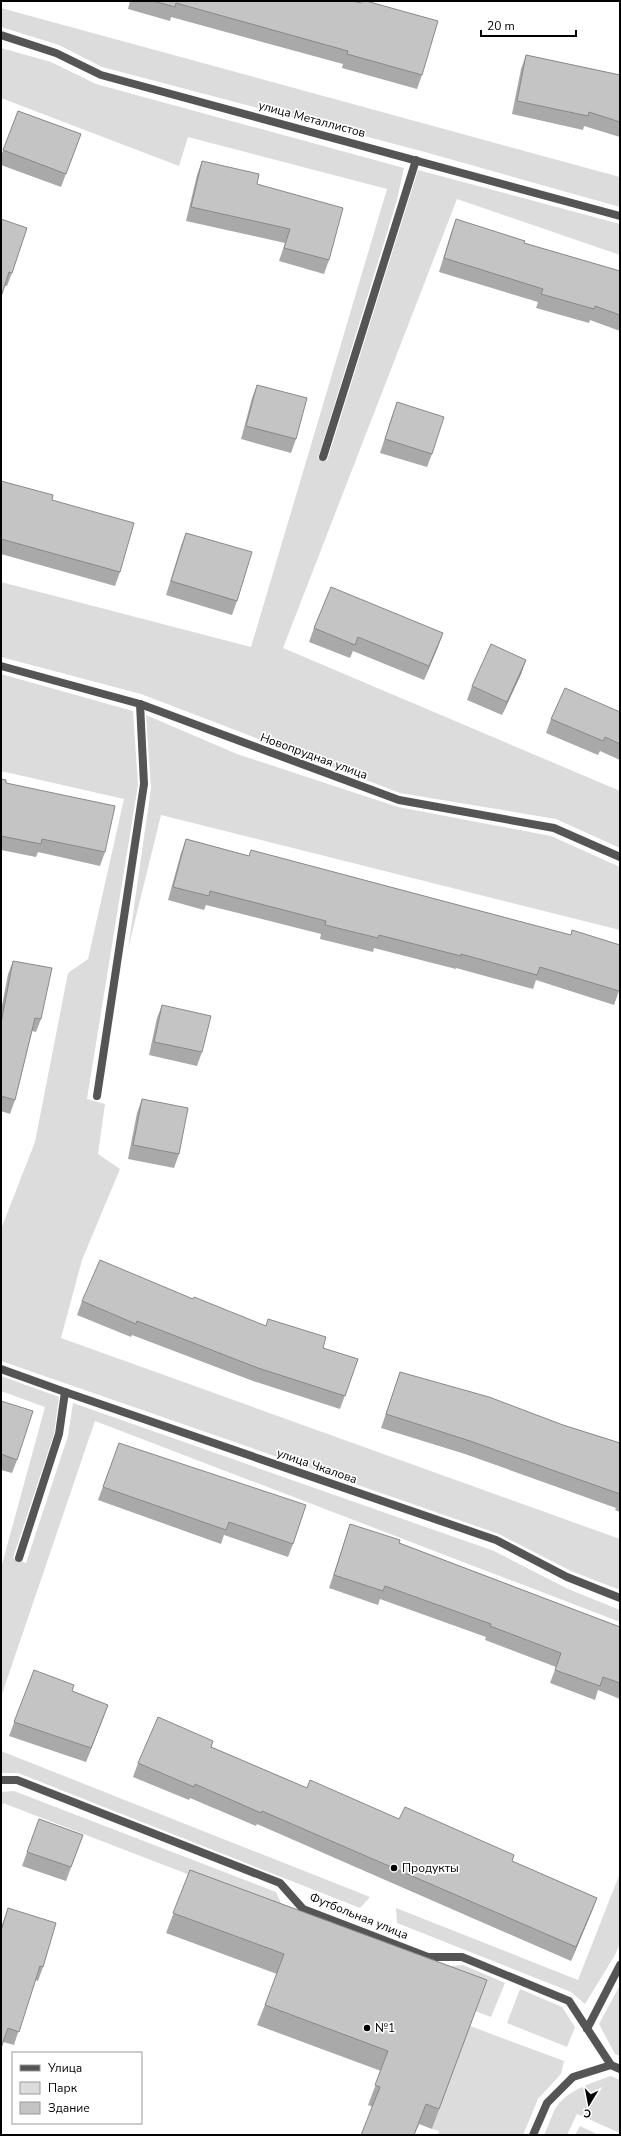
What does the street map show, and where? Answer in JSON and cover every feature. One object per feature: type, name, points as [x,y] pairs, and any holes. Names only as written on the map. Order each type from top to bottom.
[{"type":"street","name":"улица Металлистов","points":[[1,35],[56,53],[101,75],[620,216]]},
{"type":"street","points":[[323,456],[416,160]]},
{"type":"street","name":"Новопрудная улица","points":[[1,666],[140,704],[399,800],[554,828],[620,857]]},
{"type":"street","points":[[97,1096],[144,784],[140,704]]},
{"type":"street","name":"улица Чкалова","points":[[1,1369],[496,1540],[567,1577],[620,1598]]},
{"type":"street","points":[[19,1558],[59,1434],[65,1392]]},
{"type":"street","name":"Футбольная улица","points":[[1,1780],[17,1780],[280,1883],[303,1909],[428,1957],[462,1957],[569,2001],[611,2065]]},
{"type":"street","points":[[588,2029],[620,1965]]},
{"type":"street","points":[[533,2135],[547,2103],[573,2077],[611,2065],[620,2069]]},
{"type":"green space","points":[[1,8],[620,177],[620,207],[421,151],[102,67],[59,45],[1,27]]},
{"type":"green space","points":[[1,48],[51,62],[96,84],[404,168],[397,200],[318,458],[327,461],[418,170],[620,224],[620,255],[457,199],[283,648],[620,791],[620,848],[556,819],[400,793],[141,694],[1,657],[1,582],[251,647],[387,189],[188,137],[179,166],[1,98]]},
{"type":"green space","points":[[1,674],[133,711],[138,785],[87,1099],[105,1104],[98,1154],[120,1169],[82,1260],[61,1338],[620,1539],[620,1590],[571,1571],[499,1534],[1,1361],[1,1229],[35,1142],[68,973],[88,959],[124,799],[1,771]]},
{"type":"green space","points":[[146,715],[237,754],[398,807],[551,836],[620,867],[620,930],[161,815],[128,949],[151,788]]},
{"type":"green space","points":[[1,1376],[59,1397],[54,1434],[13,1558],[26,1563],[68,1436],[73,1403],[494,1551],[568,1589],[620,1610],[620,1622],[95,1421],[1,1697],[1,1568],[45,1407],[1,1391]]},
{"type":"green space","points":[[1,1751],[370,1897],[360,1908],[18,1773],[1,1773]]},
{"type":"green space","points":[[14,1791],[276,1892],[293,1930],[265,1904],[3,1803],[1,1809],[1,1792]]},
{"type":"green space","points":[[620,1873],[620,1943],[615,1955],[585,2004],[571,1992],[397,1923],[396,1908],[578,1980]]},
{"type":"green space","points":[[463,1965],[505,1983],[491,2017],[475,2011],[425,1968]]},
{"type":"green space","points":[[620,1985],[620,2056],[615,2054],[599,2024]]},
{"type":"green space","points":[[520,1989],[562,2007],[575,2027],[567,2047],[507,2023]]},
{"type":"green space","points":[[470,2026],[564,2061],[561,2074],[538,2099],[523,2135],[438,2135],[439,2131],[432,2129]]},
{"type":"green space","points":[[611,2076],[620,2080],[620,2133],[577,2114],[567,2135],[544,2135],[555,2109],[560,2102],[580,2088]]},
{"type":"green space","points":[[580,2126],[599,2135],[575,2135]]},
{"type":"building","points":[[153,1],[353,1],[361,3],[362,1],[366,1],[438,21],[422,75],[347,54],[348,51],[176,3],[175,7]]},
{"type":"building","points":[[526,55],[620,75],[620,122],[589,112],[588,116],[517,101]]},
{"type":"building","points":[[18,111],[81,134],[66,174],[3,150]]},
{"type":"building","points":[[202,161],[259,174],[257,184],[343,208],[329,260],[284,248],[290,229],[191,207]]},
{"type":"building","points":[[1,219],[27,228],[12,273],[9,272],[1,297]]},
{"type":"building","points":[[456,219],[525,241],[524,243],[620,271],[620,315],[595,306],[594,309],[541,294],[543,289],[444,258]]},
{"type":"building","points":[[257,385],[307,398],[296,439],[246,426]]},
{"type":"building","points":[[397,402],[444,417],[432,454],[385,439]]},
{"type":"building","points":[[1,481],[53,495],[52,500],[134,523],[120,572],[1,539]]},
{"type":"building","points":[[186,533],[252,552],[237,601],[171,581]]},
{"type":"building","points":[[331,587],[443,633],[429,666],[358,637],[355,645],[314,628]]},
{"type":"building","points":[[491,644],[526,660],[507,702],[472,686]]},
{"type":"building","points":[[565,688],[620,712],[620,744],[605,737],[603,741],[551,719]]},
{"type":"building","points":[[1,779],[6,780],[6,783],[115,806],[105,852],[42,839],[41,844],[1,836]]},
{"type":"building","points":[[186,839],[249,856],[251,850],[571,935],[572,930],[620,945],[619,991],[540,967],[537,975],[461,954],[461,956],[379,935],[378,938],[325,925],[326,921],[210,891],[209,896],[173,887]]},
{"type":"building","points":[[13,961],[52,968],[41,1019],[35,1018],[15,1100],[1,1096],[1,1023]]},
{"type":"building","points":[[162,1005],[211,1016],[202,1052],[154,1042]]},
{"type":"building","points":[[142,1099],[188,1108],[179,1154],[133,1145]]},
{"type":"building","points":[[100,1260],[193,1299],[194,1297],[266,1326],[268,1319],[326,1337],[323,1348],[358,1359],[345,1396],[258,1368],[137,1321],[136,1324],[82,1301]]},
{"type":"building","points":[[400,1372],[489,1397],[563,1425],[620,1443],[620,1494],[470,1441],[386,1414]]},
{"type":"building","points":[[1,1401],[33,1411],[17,1460],[1,1454]]},
{"type":"building","points":[[119,1443],[306,1505],[293,1544],[229,1522],[226,1530],[103,1487]]},
{"type":"building","points":[[350,1524],[400,1540],[399,1543],[620,1627],[620,1683],[603,1677],[600,1686],[555,1670],[561,1653],[490,1626],[491,1624],[385,1586],[383,1591],[334,1575]]},
{"type":"building","points":[[34,1670],[74,1685],[72,1691],[108,1705],[91,1748],[14,1722]]},
{"type":"building","points":[[158,1717],[213,1741],[211,1747],[307,1788],[310,1780],[399,1819],[405,1807],[514,1855],[512,1861],[597,1898],[576,1947],[262,1811],[261,1813],[195,1784],[194,1787],[138,1763]]},
{"type":"building","points":[[39,1819],[83,1835],[71,1867],[27,1852]]},
{"type":"building","name":"№1","points":[[190,1870],[487,1980],[439,2109],[426,2104],[414,2135],[361,2135],[380,2087],[375,2085],[388,2051],[265,2005],[284,1954],[173,1913]]},
{"type":"building","points":[[8,1908],[56,1923],[43,1967],[40,1966],[19,2032],[8,2028],[1,2048],[1,1931]]},
{"type":"place","name":"Продукты","points":[[394,1868]]},
{"type":"place","name":"№1","points":[[367,2028]]}]
